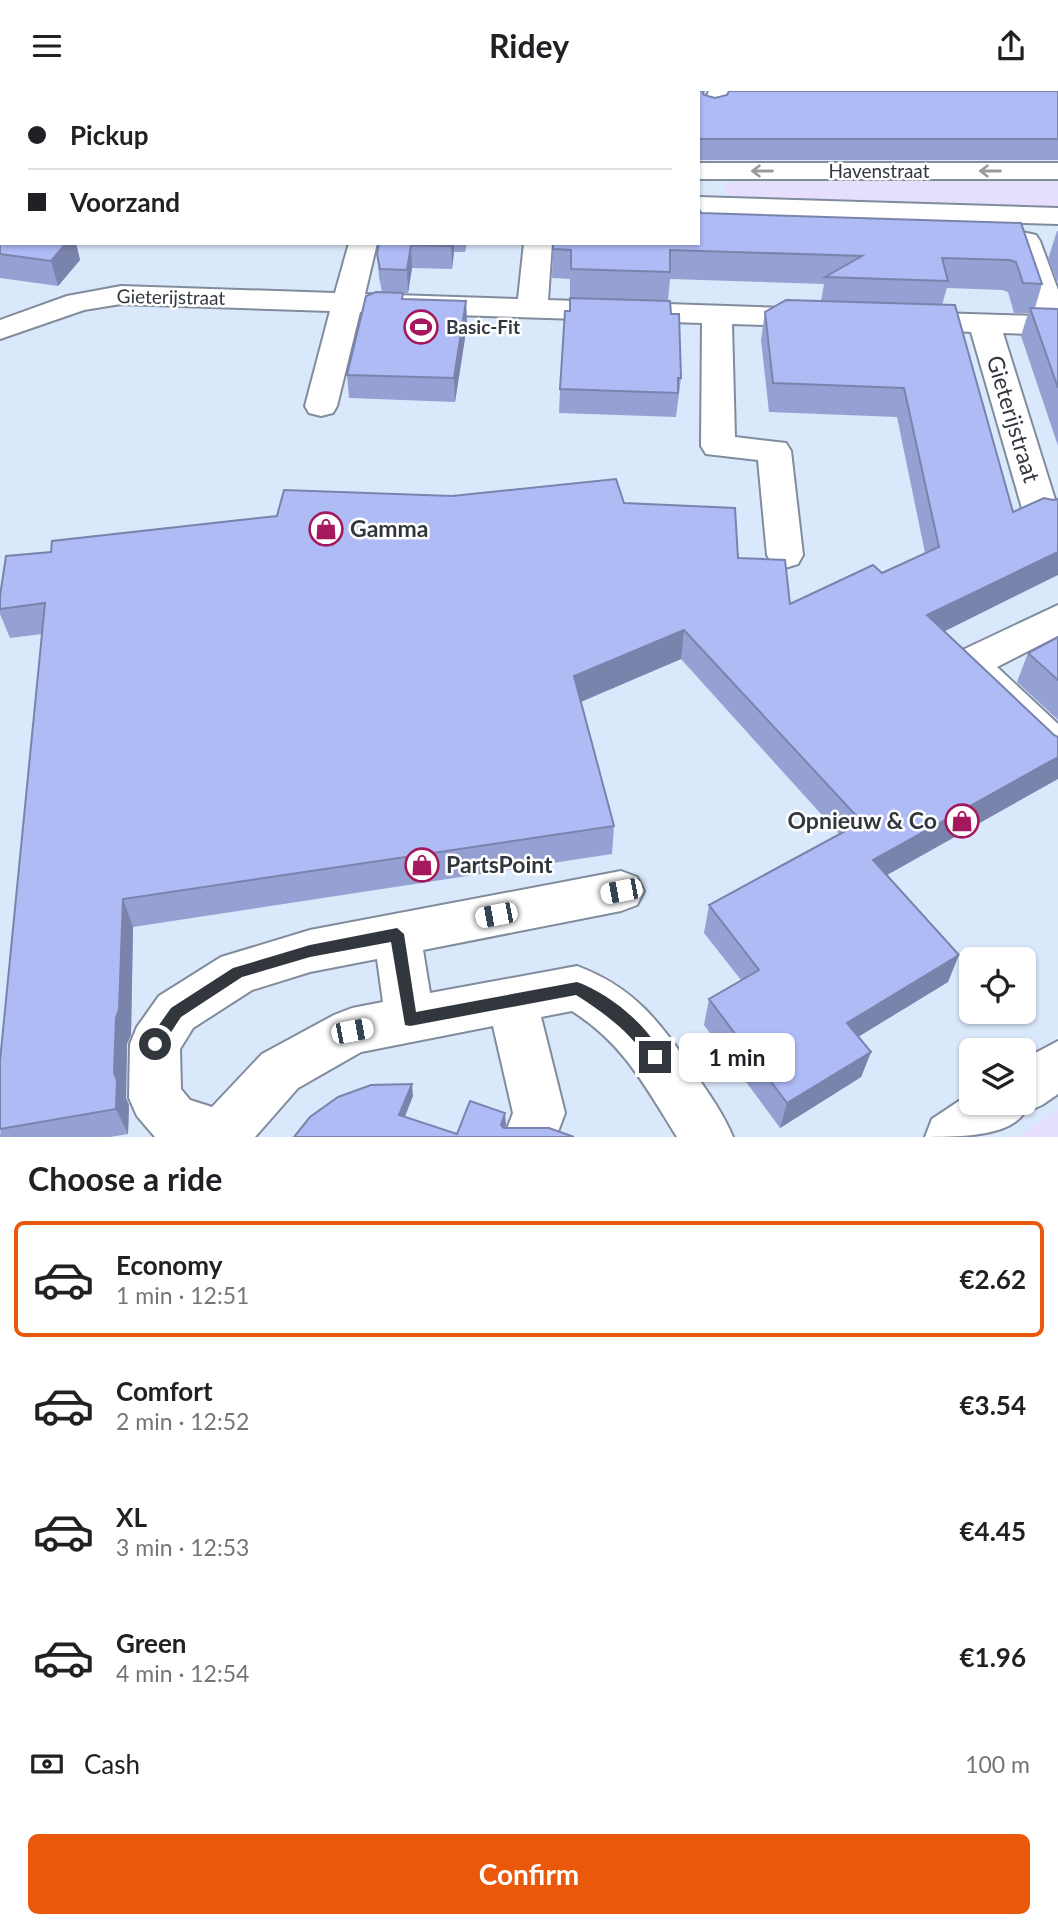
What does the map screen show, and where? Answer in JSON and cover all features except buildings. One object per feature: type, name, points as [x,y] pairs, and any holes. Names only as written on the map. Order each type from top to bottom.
[{"type":"street","name":"Havenstraat","points":[[700,171],[1058,171]]},
{"type":"street","name":"Havenstraat","points":[[700,192],[701,214],[1058,216]]},
{"type":"street","points":[[701,214],[1058,242]]},
{"type":"street","points":[[1026,241],[1057,326]]},
{"type":"street","points":[[321,406],[362,245]]},
{"type":"street","points":[[532,307],[538,245]]},
{"type":"street","name":"Gieterijstraat","points":[[0,330],[78,302],[121,295],[1057,326]]},
{"type":"street","points":[[717,314],[718,446],[774,451],[785,555]]},
{"type":"street","name":"Gieterijstraat","points":[[984,324],[1042,515]]},
{"type":"street","points":[[1058,619],[968,664],[1058,750]]},
{"type":"street","points":[[621,891],[310,951],[239,972],[176,1012],[155,1044],[155,1098],[173,1119],[220,1136],[280,1071],[352,1031],[577,988],[611,1009],[642,1038],[707,1137]]},
{"type":"street","points":[[397,934],[410,1020]]},
{"type":"street","points":[[512,1001],[539,1113],[530,1137]]},
{"type":"street","points":[[1036,1080],[1058,1065]]},
{"type":"street","points":[[951,1137],[984,1115]]},
{"type":"shaded area","points":[[700,91],[1058,91],[1058,1137],[0,1137],[0,245],[700,245]]},
{"type":"shaded area","points":[[1058,177],[1058,211],[738,200],[724,188],[727,183],[781,179]]},
{"type":"shaded area","points":[[1058,1110],[1058,1137],[1018,1137]]},
{"type":"place","name":"Basic-Fit","points":[[421,327]]},
{"type":"place","name":"Gamma","points":[[326,529]]},
{"type":"place","name":"Opnieuw & Co","points":[[962,821]]},
{"type":"place","name":"PartsPoint","points":[[422,865]]},
{"type":"route","points":[[155,1044],[176,1012],[239,972],[310,951],[397,934],[410,1020],[577,988],[611,1009],[642,1038],[655,1057]]}]
